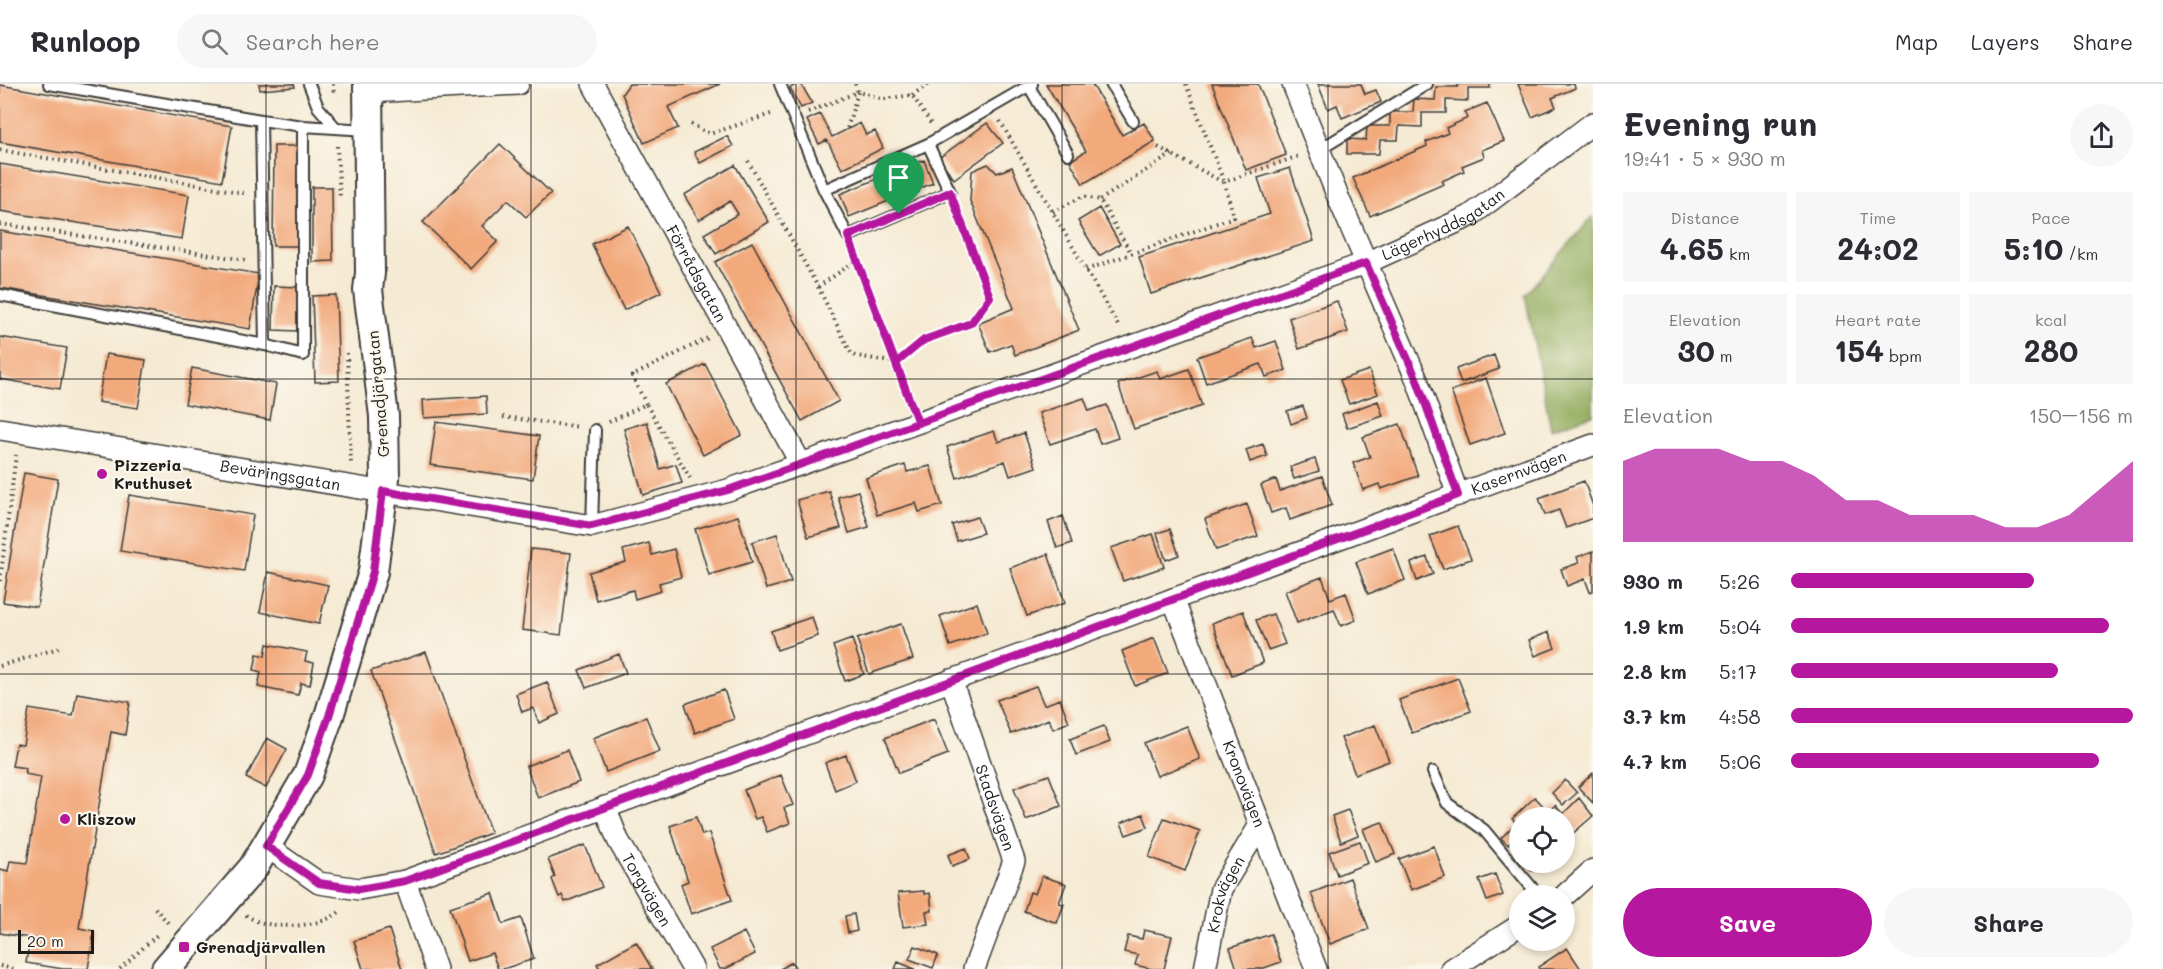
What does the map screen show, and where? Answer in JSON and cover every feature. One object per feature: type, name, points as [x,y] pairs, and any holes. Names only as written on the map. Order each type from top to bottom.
[{"type":"street","points":[[368,88],[518,84]]},
{"type":"street","name":"Förrådsgatan","points":[[593,84],[801,464]]},
{"type":"street","points":[[1293,84],[1366,263],[1417,380],[1458,495]]},
{"type":"street","name":"Grenadjärgatan","points":[[166,969],[253,868],[308,775],[329,716],[373,572],[383,491],[384,416],[368,290],[370,273],[368,88]]},
{"type":"street","name":"Lägerhyddsgatan","points":[[383,491],[592,526],[728,490],[1366,263],[1470,216],[1593,123]]},
{"type":"street","name":"Beväringsgatan","points":[[0,429],[383,491]]},
{"type":"street","name":"Kasernvägen","points":[[266,846],[319,883],[359,889],[405,881],[1593,445]]},
{"type":"street","name":"Kronovägen","points":[[1173,599],[1316,969]]},
{"type":"street","name":"Stadsvägen","points":[[951,680],[1014,861],[974,969]]},
{"type":"street","name":"Torgvägen","points":[[605,807],[618,840],[693,969]]},
{"type":"street","name":"Krokvägen","points":[[1205,969],[1221,889],[1260,825]]},
{"type":"street","points":[[1575,886],[1593,870]]},
{"type":"street","points":[[405,881],[436,969]]},
{"type":"street","points":[[1451,969],[1509,932]]},
{"type":"lane","points":[[49,84],[261,120],[303,126],[369,130]]},
{"type":"lane","points":[[309,84],[318,106],[336,128]]},
{"type":"lane","points":[[780,84],[824,190],[848,236],[950,192],[928,144]]},
{"type":"lane","points":[[1111,84],[1133,120]]},
{"type":"lane","points":[[1319,150],[1427,84]]},
{"type":"lane","points":[[824,190],[928,144],[1031,85],[1068,154]]},
{"type":"lane","points":[[261,120],[265,345]]},
{"type":"lane","points":[[0,296],[265,345],[303,355],[303,126]]},
{"type":"lane","points":[[592,526],[595,430]]},
{"type":"lane","points":[[1433,772],[1447,802],[1484,831],[1530,885]]},
{"type":"path","points":[[847,129],[858,92],[855,84]]},
{"type":"path","points":[[691,124],[710,134],[792,113],[858,92],[884,99],[912,95],[928,84]]},
{"type":"path","points":[[1086,270],[1234,217],[1224,182],[1186,84]]},
{"type":"path","points":[[912,95],[939,137]]},
{"type":"path","points":[[992,107],[1130,347]]},
{"type":"path","points":[[1158,147],[1224,182],[1319,150]]},
{"type":"path","points":[[0,150],[264,197]]},
{"type":"path","points":[[1053,212],[1083,196],[1100,200],[1172,154]]},
{"type":"path","points":[[748,161],[818,287],[852,355],[896,363],[924,340],[971,323],[990,297],[950,192]]},
{"type":"path","points":[[1100,200],[1131,253]]},
{"type":"path","points":[[0,224],[264,263]]},
{"type":"path","points":[[848,236],[918,423]]},
{"type":"path","points":[[818,287],[857,260]]},
{"type":"path","points":[[701,497],[632,376],[727,328]]},
{"type":"path","points":[[503,417],[595,430],[646,404]]},
{"type":"path","points":[[0,581],[17,451]]},
{"type":"path","points":[[0,666],[62,647]]},
{"type":"path","points":[[226,898],[250,918],[263,922],[298,926],[338,913],[359,889]]},
{"type":"path","points":[[154,908],[168,923]]},
{"type":"path","points":[[120,969],[176,915]]},
{"type":"path","points":[[128,962],[129,969]]},
{"type":"path","points":[[0,966],[15,969]]},
{"type":"green space","points":[[1593,216],[1593,415],[1551,429],[1525,295]]},
{"type":"building","points":[[259,84],[294,84],[295,87],[260,90]]},
{"type":"building","points":[[629,84],[720,84],[668,107],[678,128],[644,143],[622,94]]},
{"type":"building","points":[[801,84],[812,103],[801,108],[790,88]]},
{"type":"building","points":[[1046,84],[1092,84],[1122,135],[1144,123],[1155,141],[1083,184],[1070,161],[1086,151]]},
{"type":"building","points":[[1212,84],[1258,84],[1286,155],[1246,170]]},
{"type":"building","points":[[1318,84],[1361,84],[1365,94],[1376,90],[1381,102],[1342,118],[1337,105],[1328,109]]},
{"type":"building","points":[[1458,84],[1490,84],[1490,88],[1468,88],[1468,101],[1446,100],[1446,113],[1422,113],[1422,127],[1399,126],[1398,140],[1380,140],[1379,154],[1347,154],[1347,139],[1366,140],[1367,126],[1390,126],[1390,112],[1413,112],[1414,99],[1435,100],[1436,87],[1458,87]]},
{"type":"building","points":[[1518,84],[1574,84],[1575,88],[1552,98],[1556,107],[1532,117]]},
{"type":"building","points":[[0,85],[232,126],[222,181],[0,142]]},
{"type":"building","points":[[1487,103],[1504,141],[1482,150],[1484,157],[1462,166],[1464,171],[1442,181],[1444,184],[1370,216],[1353,178],[1427,146],[1426,142],[1448,133],[1446,128],[1468,118],[1465,112]]},
{"type":"building","points":[[820,114],[832,137],[860,123],[866,135],[875,131],[883,148],[842,169],[827,140],[819,144],[807,120]]},
{"type":"building","points":[[987,123],[1003,143],[954,179],[939,158]]},
{"type":"building","points":[[727,136],[733,146],[700,163],[694,152]]},
{"type":"building","points":[[500,144],[551,193],[526,217],[508,200],[482,226],[498,241],[471,269],[423,222]]},
{"type":"building","points":[[274,146],[298,146],[298,246],[273,246]]},
{"type":"building","points":[[924,160],[933,183],[849,217],[840,194]]},
{"type":"building","points":[[0,164],[189,195],[182,239],[0,211]]},
{"type":"building","points":[[988,164],[997,173],[1012,167],[1079,330],[1015,355],[1011,344],[990,352],[978,323],[1014,308],[970,201],[972,171]]},
{"type":"building","points":[[735,165],[769,222],[716,254],[704,234],[738,214],[730,201],[699,220],[684,195]]},
{"type":"building","points":[[1290,168],[1314,241],[1151,294],[1139,257],[1270,214],[1258,178]]},
{"type":"building","points":[[312,187],[332,187],[333,261],[312,262]]},
{"type":"building","points":[[1099,208],[1120,244],[1099,256],[1078,221]]},
{"type":"building","points":[[628,226],[661,292],[624,310],[592,244]]},
{"type":"building","points":[[0,231],[259,274],[250,329],[0,288]]},
{"type":"building","points":[[752,242],[839,401],[802,421],[715,262]]},
{"type":"building","points":[[274,286],[299,287],[298,331],[273,330]]},
{"type":"building","points":[[336,295],[339,381],[315,382],[312,296]]},
{"type":"building","points":[[1337,301],[1348,332],[1299,349],[1289,318]]},
{"type":"building","points":[[0,337],[67,348],[60,389],[0,379]]},
{"type":"building","points":[[1252,338],[1256,348],[1276,341],[1286,370],[1266,377],[1261,364],[1206,383],[1197,357]]},
{"type":"building","points":[[106,354],[146,360],[138,408],[98,402]]},
{"type":"building","points":[[1494,355],[1499,369],[1461,383],[1456,369]]},
{"type":"building","points":[[705,364],[742,435],[703,455],[666,384]]},
{"type":"building","points":[[192,368],[276,384],[270,420],[185,404]]},
{"type":"building","points":[[1189,369],[1202,406],[1134,429],[1118,384],[1157,371],[1160,379]]},
{"type":"building","points":[[1369,370],[1378,394],[1349,404],[1340,380]]},
{"type":"building","points":[[1486,378],[1505,433],[1470,445],[1451,391]]},
{"type":"building","points":[[486,396],[487,414],[424,418],[423,400]]},
{"type":"building","points":[[1084,398],[1089,411],[1107,405],[1118,438],[1100,444],[1095,429],[1050,444],[1039,413]]},
{"type":"building","points":[[1378,401],[1383,416],[1347,428],[1342,414]]},
{"type":"building","points":[[1303,406],[1307,418],[1291,424],[1287,411]]},
{"type":"building","points":[[436,422],[539,436],[533,479],[430,465]]},
{"type":"building","points":[[647,422],[660,469],[676,464],[682,483],[643,495],[624,429]]},
{"type":"building","points":[[1400,424],[1418,476],[1381,489],[1379,484],[1363,490],[1353,463],[1370,457],[1363,437]]},
{"type":"building","points":[[994,431],[998,442],[1024,433],[1036,467],[1010,476],[1005,461],[957,478],[947,447]]},
{"type":"building","points":[[1263,444],[1267,456],[1250,462],[1246,450]]},
{"type":"building","points":[[1315,459],[1319,471],[1294,479],[1290,467]]},
{"type":"building","points":[[905,465],[907,472],[930,466],[942,505],[919,512],[916,503],[877,515],[866,478]]},
{"type":"building","points":[[24,473],[58,479],[37,607],[3,602]]},
{"type":"building","points":[[1322,476],[1332,505],[1290,520],[1286,508],[1271,513],[1261,485],[1276,479],[1280,491]]},
{"type":"building","points":[[1584,481],[1593,506],[1593,518],[1566,528],[1559,510],[1545,515],[1539,498]]},
{"type":"building","points":[[829,491],[841,528],[808,537],[797,500]]},
{"type":"building","points":[[858,491],[869,527],[849,533],[838,497]]},
{"type":"building","points":[[129,495],[253,515],[244,571],[120,551]]},
{"type":"building","points":[[1247,504],[1258,536],[1216,550],[1205,519]]},
{"type":"building","points":[[738,516],[752,562],[709,575],[695,529]]},
{"type":"building","points":[[1063,516],[1072,543],[1057,548],[1048,522]]},
{"type":"building","points":[[977,517],[983,533],[957,541],[952,525]]},
{"type":"building","points":[[1458,526],[1471,559],[1443,569],[1430,536]]},
{"type":"building","points":[[1170,529],[1179,555],[1166,560],[1157,533]]},
{"type":"building","points":[[777,534],[791,582],[766,589],[752,542]]},
{"type":"building","points":[[1153,534],[1164,567],[1123,581],[1111,548]]},
{"type":"building","points":[[649,543],[652,555],[674,549],[681,577],[659,583],[661,591],[635,599],[633,590],[596,600],[589,572],[626,562],[623,550]]},
{"type":"building","points":[[1393,548],[1405,580],[1368,594],[1356,562]]},
{"type":"building","points":[[531,549],[571,553],[561,635],[522,630]]},
{"type":"building","points":[[1593,551],[1593,591],[1590,592],[1585,579],[1567,586],[1561,569],[1579,563],[1577,557]]},
{"type":"building","points":[[1048,554],[1065,603],[1027,616],[1010,568]]},
{"type":"building","points":[[1427,557],[1433,574],[1417,581],[1411,563]]},
{"type":"building","points":[[268,572],[328,585],[319,624],[260,612]]},
{"type":"building","points":[[1322,577],[1330,599],[1346,593],[1356,620],[1341,626],[1334,609],[1297,623],[1285,591]]},
{"type":"building","points":[[977,603],[987,633],[950,646],[940,616]]},
{"type":"building","points":[[1243,611],[1263,663],[1232,675],[1212,623]]},
{"type":"building","points":[[1273,614],[1285,644],[1268,650],[1256,620]]},
{"type":"building","points":[[812,617],[818,636],[777,650],[771,631]]},
{"type":"building","points":[[901,624],[913,659],[869,674],[857,639]]},
{"type":"building","points":[[1549,632],[1555,648],[1535,656],[1529,640]]},
{"type":"building","points":[[1154,638],[1168,673],[1135,686],[1122,651]]},
{"type":"building","points":[[852,639],[864,674],[845,681],[833,646]]},
{"type":"building","points":[[267,644],[307,652],[305,661],[314,663],[310,685],[301,683],[298,695],[258,687],[261,672],[254,670],[257,654],[265,656]]},
{"type":"building","points":[[426,652],[491,833],[436,853],[371,671]]},
{"type":"building","points":[[619,654],[626,673],[586,688],[579,670]]},
{"type":"building","points":[[1458,678],[1471,711],[1412,733],[1399,700]]},
{"type":"building","points":[[547,682],[559,714],[539,723],[533,708],[522,712],[516,694]]},
{"type":"building","points":[[1036,686],[1044,705],[1060,699],[1069,722],[1053,729],[1049,719],[1011,734],[997,700]]},
{"type":"building","points":[[724,690],[734,719],[695,733],[685,704]]},
{"type":"building","name":"Kliszow","points":[[77,693],[130,702],[125,735],[111,732],[79,928],[94,931],[88,969],[63,969],[26,963],[30,938],[0,933],[0,869],[8,871],[10,861],[27,863],[41,777],[25,774],[26,768],[12,766],[16,744],[23,745],[29,709],[73,716]]},
{"type":"building","points":[[646,717],[660,751],[606,772],[593,738]]},
{"type":"building","points":[[934,719],[948,754],[899,773],[885,738]]},
{"type":"building","points":[[1375,725],[1389,761],[1355,774],[1341,738]]},
{"type":"building","points":[[1104,726],[1110,742],[1076,755],[1070,739]]},
{"type":"building","points":[[1187,726],[1200,759],[1157,776],[1144,743]]},
{"type":"building","points":[[267,738],[287,749],[266,788],[246,778]]},
{"type":"building","points":[[567,750],[579,782],[538,798],[526,766]]},
{"type":"building","points":[[846,755],[856,781],[835,790],[825,763]]},
{"type":"building","points":[[1593,773],[1593,803],[1578,787]]},
{"type":"building","points":[[781,775],[793,805],[784,808],[790,823],[767,832],[761,817],[755,819],[744,790]]},
{"type":"building","points":[[1049,775],[1061,806],[1026,820],[1014,788]]},
{"type":"building","points":[[1565,780],[1577,793],[1563,805],[1552,793]]},
{"type":"building","points":[[1535,797],[1544,807],[1525,807]]},
{"type":"building","points":[[1579,798],[1593,816],[1575,832],[1575,807],[1570,807]]},
{"type":"building","points":[[1348,810],[1358,835],[1341,842],[1332,816]]},
{"type":"building","points":[[1143,814],[1148,827],[1126,835],[1121,823]]},
{"type":"building","points":[[696,817],[702,835],[709,833],[732,900],[691,914],[681,884],[688,881],[670,826]]},
{"type":"building","points":[[1164,818],[1200,831],[1185,871],[1149,857]]},
{"type":"building","points":[[1382,822],[1395,854],[1376,862],[1363,829]]},
{"type":"building","points":[[1509,830],[1508,845],[1501,838]]},
{"type":"building","points":[[1360,841],[1368,863],[1337,875],[1329,852]]},
{"type":"building","points":[[585,845],[602,887],[565,902],[562,895],[559,897],[548,859]]},
{"type":"building","points":[[1434,846],[1445,877],[1411,890],[1399,859]]},
{"type":"building","points":[[966,848],[970,859],[952,866],[948,855]]},
{"type":"building","points":[[1495,874],[1503,895],[1487,901],[1479,880]]},
{"type":"building","points":[[1042,876],[1066,884],[1059,903],[1064,904],[1057,923],[1024,911],[1030,892],[1035,894]]},
{"type":"building","points":[[1350,878],[1369,929],[1330,944],[1311,893]]},
{"type":"building","points":[[924,891],[924,894],[930,893],[932,911],[926,911],[928,924],[903,927],[898,893]]},
{"type":"building","points":[[493,893],[503,924],[521,918],[534,959],[503,969],[498,969],[492,953],[468,961],[450,907]]},
{"type":"building","points":[[854,914],[857,931],[848,933],[845,916]]},
{"type":"building","points":[[389,929],[402,969],[363,969],[354,941]]},
{"type":"building","points":[[1144,930],[1172,936],[1164,969],[1135,965],[1138,955],[1124,952],[1128,936],[1142,939]]},
{"type":"building","points":[[744,932],[755,954],[725,969],[720,969],[710,949]]},
{"type":"building","points":[[1271,934],[1281,962],[1261,969],[1237,969],[1230,948]]},
{"type":"building","points":[[636,942],[652,969],[600,969],[597,964]]},
{"type":"building","points":[[915,946],[938,955],[933,968],[909,959]]},
{"type":"building","points":[[1562,951],[1569,951],[1581,969],[1539,969],[1538,967]]},
{"type":"building","points":[[792,962],[796,969],[780,969]]},
{"type":"building","points":[[898,962],[915,969],[895,969]]},
{"type":"place","name":"Pizzeria Kruthuset","points":[[102,474]]},
{"type":"place","name":"Kliszow","points":[[65,819]]},
{"type":"place","name":"Grenadjärvallen","points":[[184,947]]},
{"type":"route","points":[[899,214],[848,236],[918,423],[728,490],[592,526],[383,491],[373,572],[329,716],[308,775],[266,846],[319,883],[359,889],[405,881],[1458,495],[1417,380],[1366,263],[918,423],[896,363],[924,340],[971,323],[990,297],[950,192],[899,214]]}]
